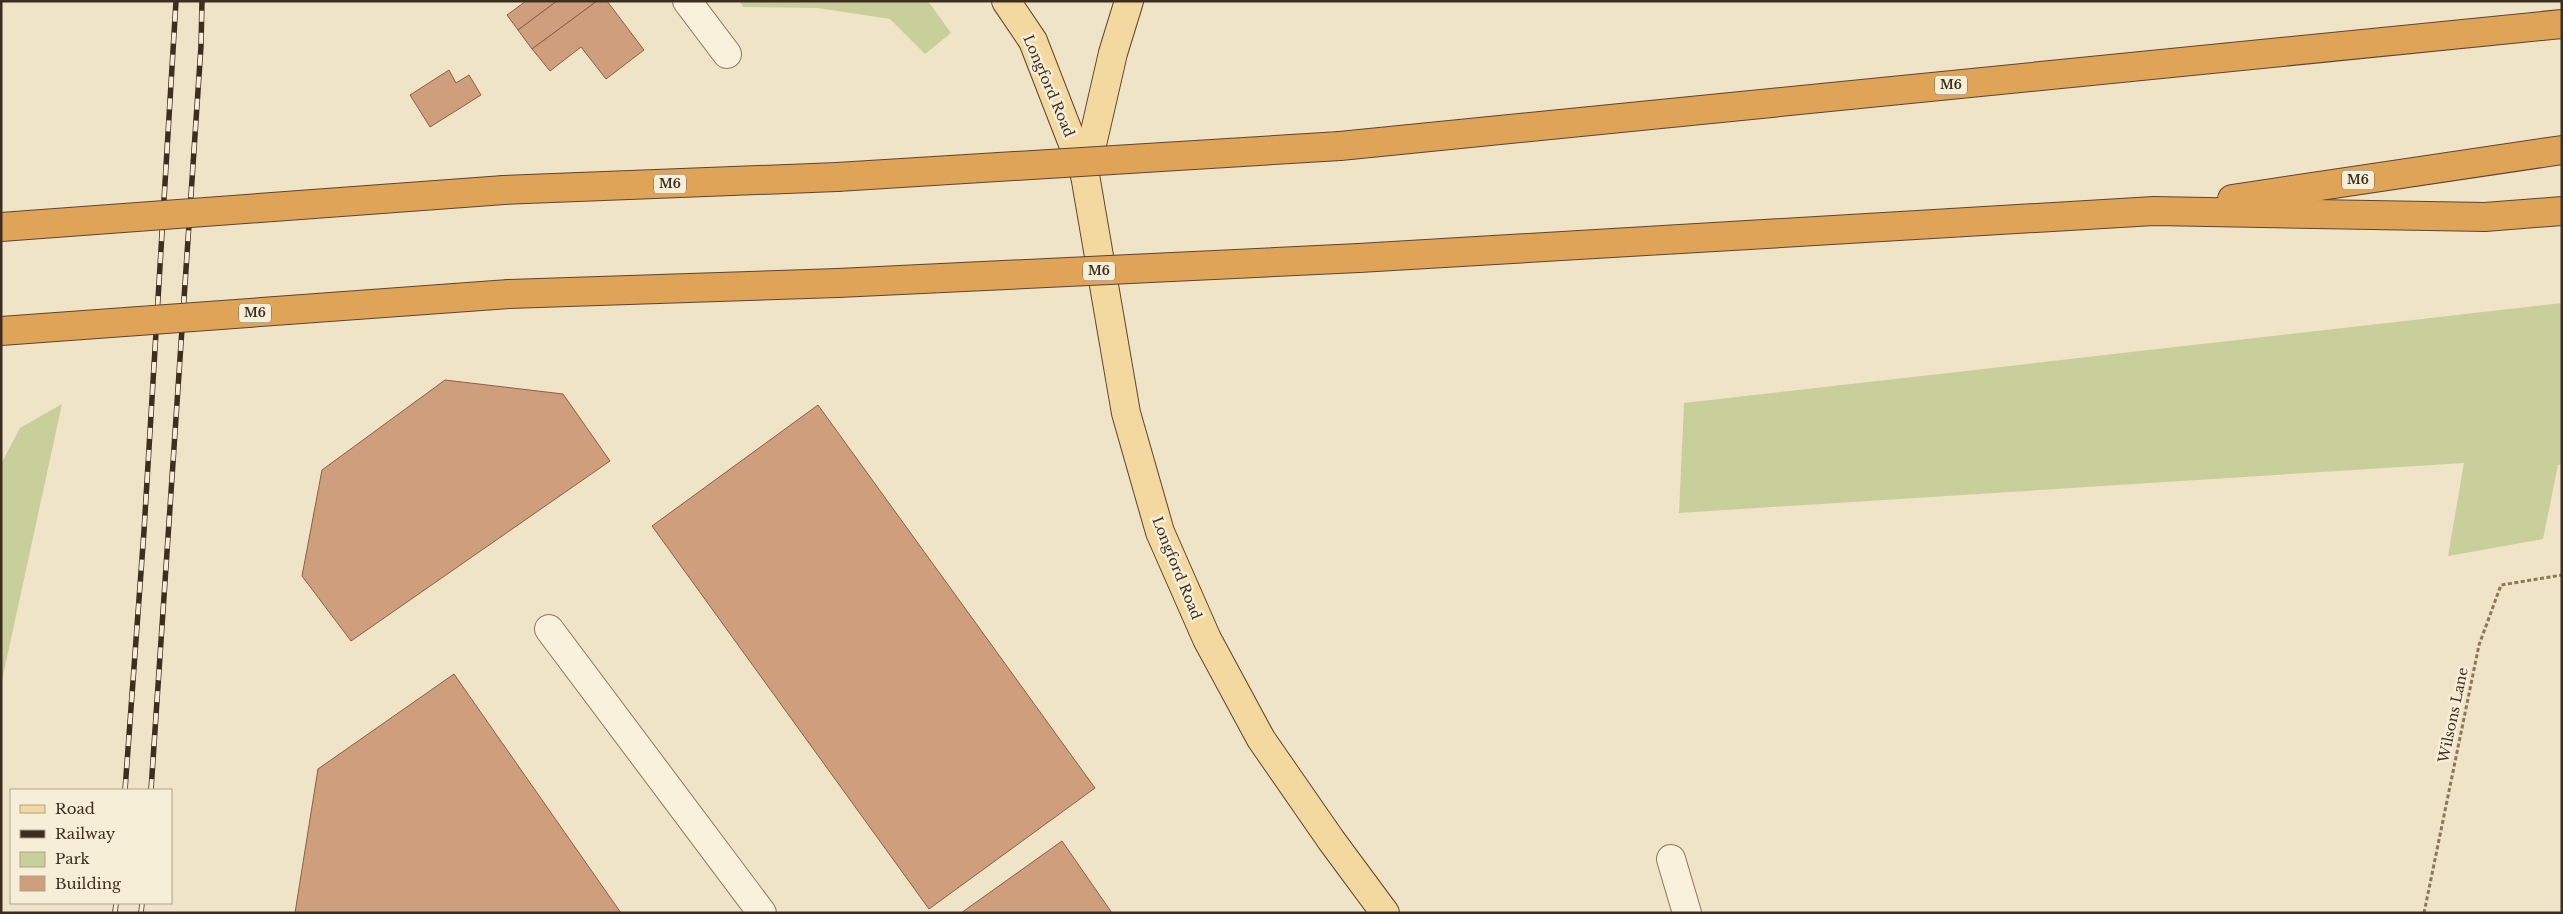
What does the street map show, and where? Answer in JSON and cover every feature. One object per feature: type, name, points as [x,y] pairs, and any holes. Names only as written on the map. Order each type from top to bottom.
[{"type":"highway","name":"M6","points":[[1,227],[504,190],[837,177],[1340,146],[2562,24]]},
{"type":"highway","name":"M6","points":[[1,331],[509,294],[838,283],[1359,258],[2154,211],[2562,150]]},
{"type":"highway","points":[[2154,211],[2484,216],[2562,211]]},
{"type":"main road","name":"Longford Road","points":[[1006,1],[1033,41],[1085,175],[1126,412],[1160,532],[1206,639],[1261,739],[1331,840],[1385,913]]},
{"type":"main road","name":"Longford Road","points":[[1085,175],[1113,53],[1129,1]]},
{"type":"street","points":[[687,1],[726,54]]},
{"type":"street","points":[[549,629],[762,913]]},
{"type":"street","points":[[1671,859],[1687,913]]},
{"type":"path","name":"Wilsons Lane","points":[[2424,913],[2479,645],[2501,585],[2562,575]]},
{"type":"green space","points":[[740,1],[928,1],[951,33],[925,54],[890,19],[818,8],[743,7]]},
{"type":"green space","points":[[2562,303],[2562,464],[2558,465],[2543,539],[2448,556],[2464,463],[1679,513],[1684,403]]},
{"type":"green space","points":[[62,404],[1,685],[1,464],[20,428]]},
{"type":"building","points":[[526,1],[557,1],[518,30],[507,15]]},
{"type":"building","points":[[557,1],[597,1],[532,49],[518,30]]},
{"type":"building","points":[[597,1],[607,1],[644,50],[606,79],[581,47],[550,71],[532,49]]},
{"type":"building","points":[[449,70],[456,83],[469,75],[481,95],[430,127],[410,95]]},
{"type":"building","points":[[445,380],[563,394],[610,461],[351,641],[302,576],[322,470]]},
{"type":"building","points":[[818,405],[1095,788],[929,909],[652,526]]},
{"type":"building","points":[[454,674],[621,913],[295,913],[318,769]]},
{"type":"building","points":[[1062,841],[1112,913],[961,913]]},
{"type":"railway","points":[[125,789],[144,531],[176,1]]},
{"type":"railway","points":[[151,789],[201,46],[202,1]]},
{"type":"railway","points":[[115,913],[116,904]]},
{"type":"railway","points":[[141,913],[142,904]]}]
